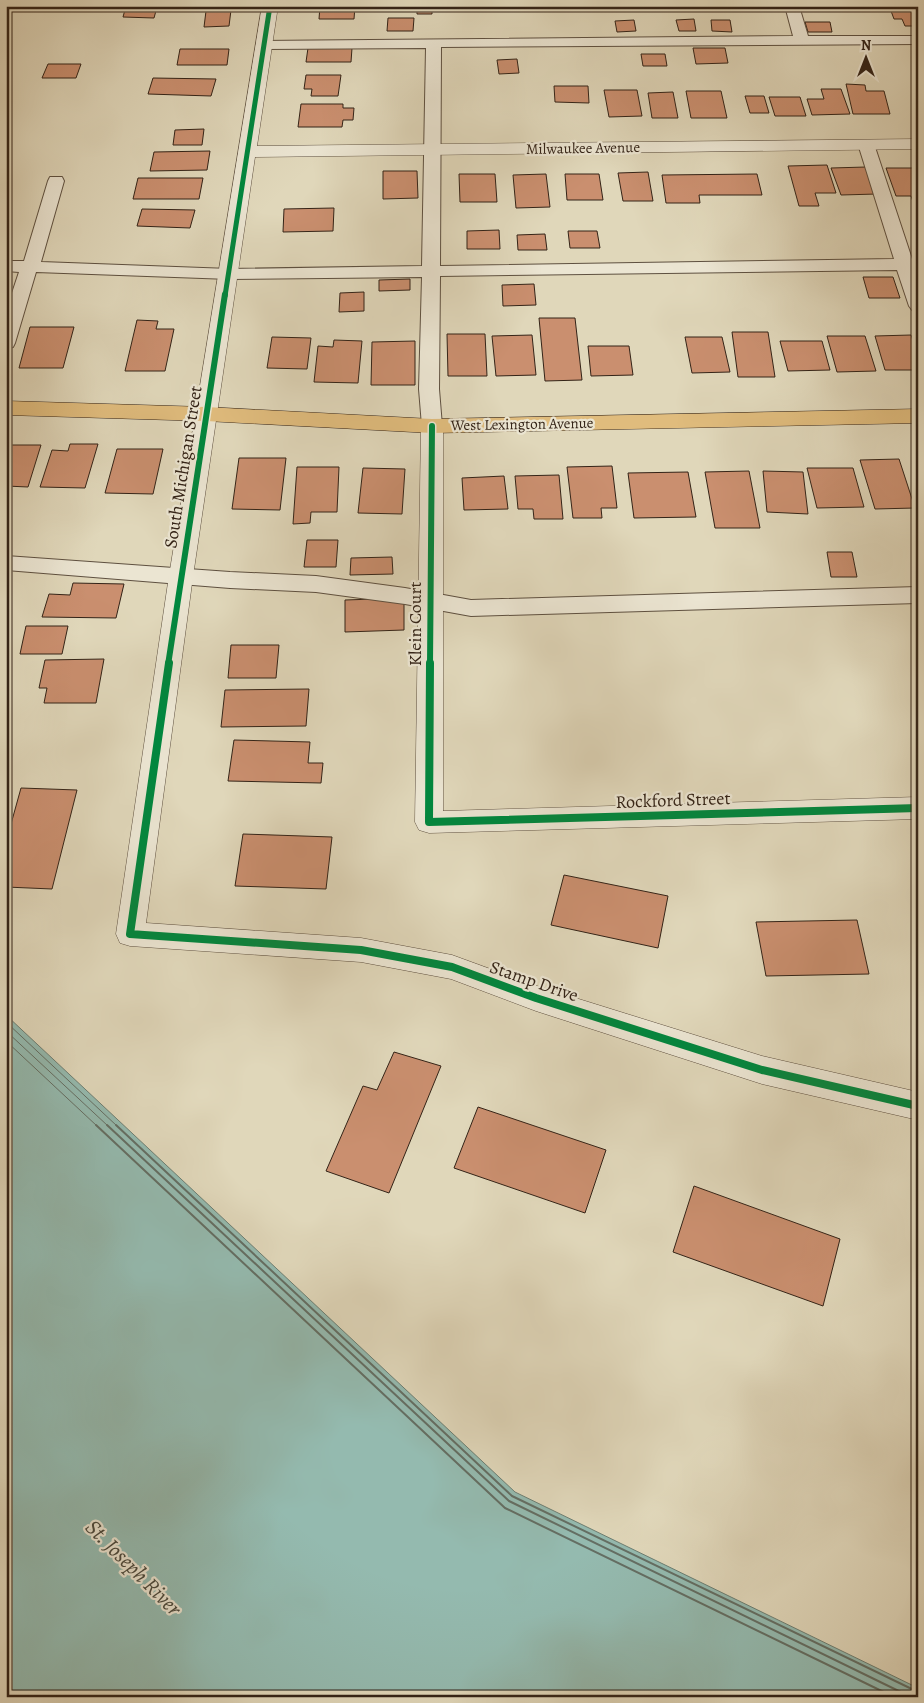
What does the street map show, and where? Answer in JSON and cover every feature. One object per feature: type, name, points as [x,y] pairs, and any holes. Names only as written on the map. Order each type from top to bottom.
[{"type":"main road","name":"West Lexington Avenue","points":[[6,408],[206,414],[432,426],[918,416]]},
{"type":"street","name":"South Michigan Street","points":[[130,934],[181,576],[230,274],[270,6]]},
{"type":"street","name":"Milwaukee Avenue","points":[[248,152],[918,144]]},
{"type":"street","name":"Klein Court","points":[[429,822],[432,426]]},
{"type":"street","name":"Rockford Street","points":[[429,822],[918,808]]},
{"type":"street","name":"Stamp Drive","points":[[130,934],[361,950],[452,967],[536,998],[762,1070],[918,1106]]},
{"type":"lane","points":[[792,6],[802,40]]},
{"type":"lane","points":[[264,44],[918,40]]},
{"type":"lane","points":[[432,426],[429,389],[434,44]]},
{"type":"lane","points":[[866,144],[911,264],[918,306]]},
{"type":"lane","points":[[6,343],[56,181]]},
{"type":"lane","points":[[6,266],[230,274],[911,264]]},
{"type":"lane","points":[[6,563],[316,584],[430,600],[453,607],[471,608],[918,595]]},
{"type":"water","name":"St. Joseph River","points":[[6,1015],[515,1492],[918,1688],[918,1697],[6,1697]]},
{"type":"building","points":[[126,6],[157,7],[154,18],[123,17]]},
{"type":"building","points":[[320,6],[355,6],[354,19],[319,19]]},
{"type":"building","points":[[421,6],[432,6],[432,14],[417,14],[417,8],[421,8]]},
{"type":"building","points":[[437,6],[469,6],[469,9],[436,9]]},
{"type":"building","points":[[559,6],[588,6],[588,10],[560,10]]},
{"type":"building","points":[[867,6],[918,6],[918,7],[868,8]]},
{"type":"building","points":[[231,10],[229,26],[204,27],[206,11]]},
{"type":"building","points":[[891,11],[918,11],[918,26],[905,26],[902,19],[894,19]]},
{"type":"building","points":[[388,18],[414,18],[413,31],[387,31]]},
{"type":"building","points":[[694,19],[696,31],[679,31],[676,20]]},
{"type":"building","points":[[634,20],[636,31],[617,32],[615,21]]},
{"type":"building","points":[[711,20],[730,20],[732,32],[712,31]]},
{"type":"building","points":[[805,22],[830,22],[832,32],[808,32]]},
{"type":"building","points":[[308,48],[352,48],[351,62],[306,62]]},
{"type":"building","points":[[693,48],[725,48],[728,63],[696,64]]},
{"type":"building","points":[[180,49],[229,49],[227,65],[177,65]]},
{"type":"building","points":[[641,54],[665,54],[667,66],[643,66]]},
{"type":"building","points":[[517,59],[519,73],[499,74],[497,60]]},
{"type":"building","points":[[48,64],[81,64],[76,78],[42,78]]},
{"type":"building","points":[[306,75],[341,75],[338,96],[311,96],[312,89],[304,89]]},
{"type":"building","points":[[153,78],[216,79],[211,96],[148,94]]},
{"type":"building","points":[[846,84],[865,85],[866,91],[884,91],[890,114],[853,114]]},
{"type":"building","points":[[554,86],[588,86],[589,103],[555,102]]},
{"type":"building","points":[[821,89],[841,89],[850,114],[812,115],[807,99],[824,99]]},
{"type":"building","points":[[604,90],[637,90],[642,116],[609,117]]},
{"type":"building","points":[[686,91],[721,91],[727,118],[691,118]]},
{"type":"building","points":[[673,92],[678,118],[652,118],[648,93]]},
{"type":"building","points":[[745,96],[764,96],[769,113],[750,113]]},
{"type":"building","points":[[769,97],[800,97],[806,116],[775,116]]},
{"type":"building","points":[[301,104],[343,104],[343,108],[354,108],[353,120],[343,120],[342,127],[298,127]]},
{"type":"building","points":[[204,129],[202,145],[173,145],[175,130]]},
{"type":"building","points":[[210,151],[207,170],[150,171],[154,152]]},
{"type":"building","points":[[827,165],[836,193],[815,193],[819,206],[799,206],[788,166]]},
{"type":"building","points":[[866,167],[877,194],[841,195],[831,168]]},
{"type":"building","points":[[886,168],[918,168],[918,205],[914,205],[911,196],[896,196]]},
{"type":"building","points":[[383,171],[417,171],[418,198],[383,199]]},
{"type":"building","points":[[648,172],[653,201],[623,201],[618,173]]},
{"type":"building","points":[[459,174],[495,174],[497,202],[460,202]]},
{"type":"building","points":[[546,174],[550,207],[516,208],[513,175]]},
{"type":"building","points":[[565,174],[599,174],[603,200],[567,200]]},
{"type":"building","points":[[757,174],[762,195],[699,195],[700,203],[666,203],[662,175]]},
{"type":"building","points":[[138,178],[203,178],[199,199],[133,199]]},
{"type":"building","points":[[334,208],[333,231],[283,232],[284,209]]},
{"type":"building","points":[[142,209],[195,210],[190,228],[137,226]]},
{"type":"building","points":[[499,230],[500,249],[467,249],[467,231]]},
{"type":"building","points":[[568,231],[597,231],[600,248],[570,248]]},
{"type":"building","points":[[545,234],[547,250],[518,250],[517,235]]},
{"type":"building","points":[[863,277],[893,277],[900,298],[869,298]]},
{"type":"building","points":[[410,279],[410,290],[379,291],[379,280]]},
{"type":"building","points":[[534,284],[536,305],[503,306],[502,285]]},
{"type":"building","points":[[364,292],[364,311],[339,312],[340,293]]},
{"type":"building","points":[[539,318],[575,318],[582,380],[545,381]]},
{"type":"building","points":[[137,320],[158,321],[156,329],[174,329],[165,371],[125,371]]},
{"type":"building","points":[[30,327],[74,327],[63,368],[19,368]]},
{"type":"building","points":[[732,332],[768,332],[775,377],[738,377]]},
{"type":"building","points":[[447,334],[485,334],[487,376],[448,376]]},
{"type":"building","points":[[532,335],[536,375],[496,376],[492,336]]},
{"type":"building","points":[[911,335],[918,354],[918,370],[885,370],[875,336]]},
{"type":"building","points":[[827,336],[865,336],[876,371],[837,372]]},
{"type":"building","points":[[272,337],[311,338],[307,369],[267,368]]},
{"type":"building","points":[[685,337],[722,337],[730,372],[692,373]]},
{"type":"building","points":[[334,340],[362,341],[358,383],[314,382],[318,346],[333,347]]},
{"type":"building","points":[[415,341],[415,385],[371,385],[372,342]]},
{"type":"building","points":[[780,341],[822,341],[830,370],[788,371]]},
{"type":"building","points":[[588,346],[629,346],[633,375],[591,376]]},
{"type":"building","points":[[70,444],[98,444],[85,488],[40,487],[52,450],[68,451]]},
{"type":"building","points":[[6,445],[41,445],[28,487],[6,486]]},
{"type":"building","points":[[117,449],[163,449],[153,494],[105,493]]},
{"type":"building","points":[[239,458],[286,458],[280,510],[232,509]]},
{"type":"building","points":[[899,459],[915,508],[875,509],[860,460]]},
{"type":"building","points":[[612,466],[617,508],[601,508],[602,518],[573,518],[567,467]]},
{"type":"building","points":[[297,467],[339,467],[337,512],[311,512],[310,523],[293,524]]},
{"type":"building","points":[[363,468],[405,469],[402,514],[358,513]]},
{"type":"building","points":[[807,468],[853,468],[864,507],[817,508]]},
{"type":"building","points":[[749,471],[760,528],[715,528],[705,472]]},
{"type":"building","points":[[763,471],[803,472],[808,514],[767,512]]},
{"type":"building","points":[[688,472],[696,517],[634,518],[628,473]]},
{"type":"building","points":[[559,475],[563,519],[534,519],[533,509],[518,509],[515,476]]},
{"type":"building","points":[[504,476],[508,509],[464,510],[462,478]]},
{"type":"building","points":[[307,540],[338,540],[336,567],[304,567]]},
{"type":"building","points":[[827,552],[852,552],[857,577],[831,577]]},
{"type":"building","points":[[392,557],[393,574],[350,575],[351,558]]},
{"type":"building","points":[[73,583],[124,584],[116,618],[42,617],[49,594],[70,595]]},
{"type":"building","points":[[404,598],[404,630],[345,632],[345,600]]},
{"type":"building","points":[[26,626],[68,626],[62,654],[20,654]]},
{"type":"building","points":[[231,645],[279,645],[276,678],[228,678]]},
{"type":"building","points":[[104,659],[96,703],[44,703],[47,688],[39,688],[45,660]]},
{"type":"building","points":[[309,689],[306,726],[221,727],[225,690]]},
{"type":"building","points":[[234,740],[310,742],[308,763],[323,763],[321,783],[228,781]]},
{"type":"building","points":[[21,788],[77,790],[52,889],[6,887],[6,842]]},
{"type":"building","points":[[243,834],[332,837],[326,889],[235,886]]},
{"type":"building","points":[[564,875],[668,896],[658,948],[551,925]]},
{"type":"building","points":[[857,920],[869,974],[766,976],[756,922]]},
{"type":"building","points":[[394,1052],[441,1066],[389,1193],[326,1171],[363,1086],[377,1090]]},
{"type":"building","points":[[478,1107],[606,1150],[585,1213],[454,1168]]},
{"type":"building","points":[[694,1186],[840,1239],[823,1306],[673,1252]]},
{"type":"cycle path","points":[[270,6],[181,576],[130,934],[361,950],[452,967],[536,998],[762,1070],[918,1106]]},
{"type":"cycle path","points":[[432,426],[429,822],[918,808]]}]
